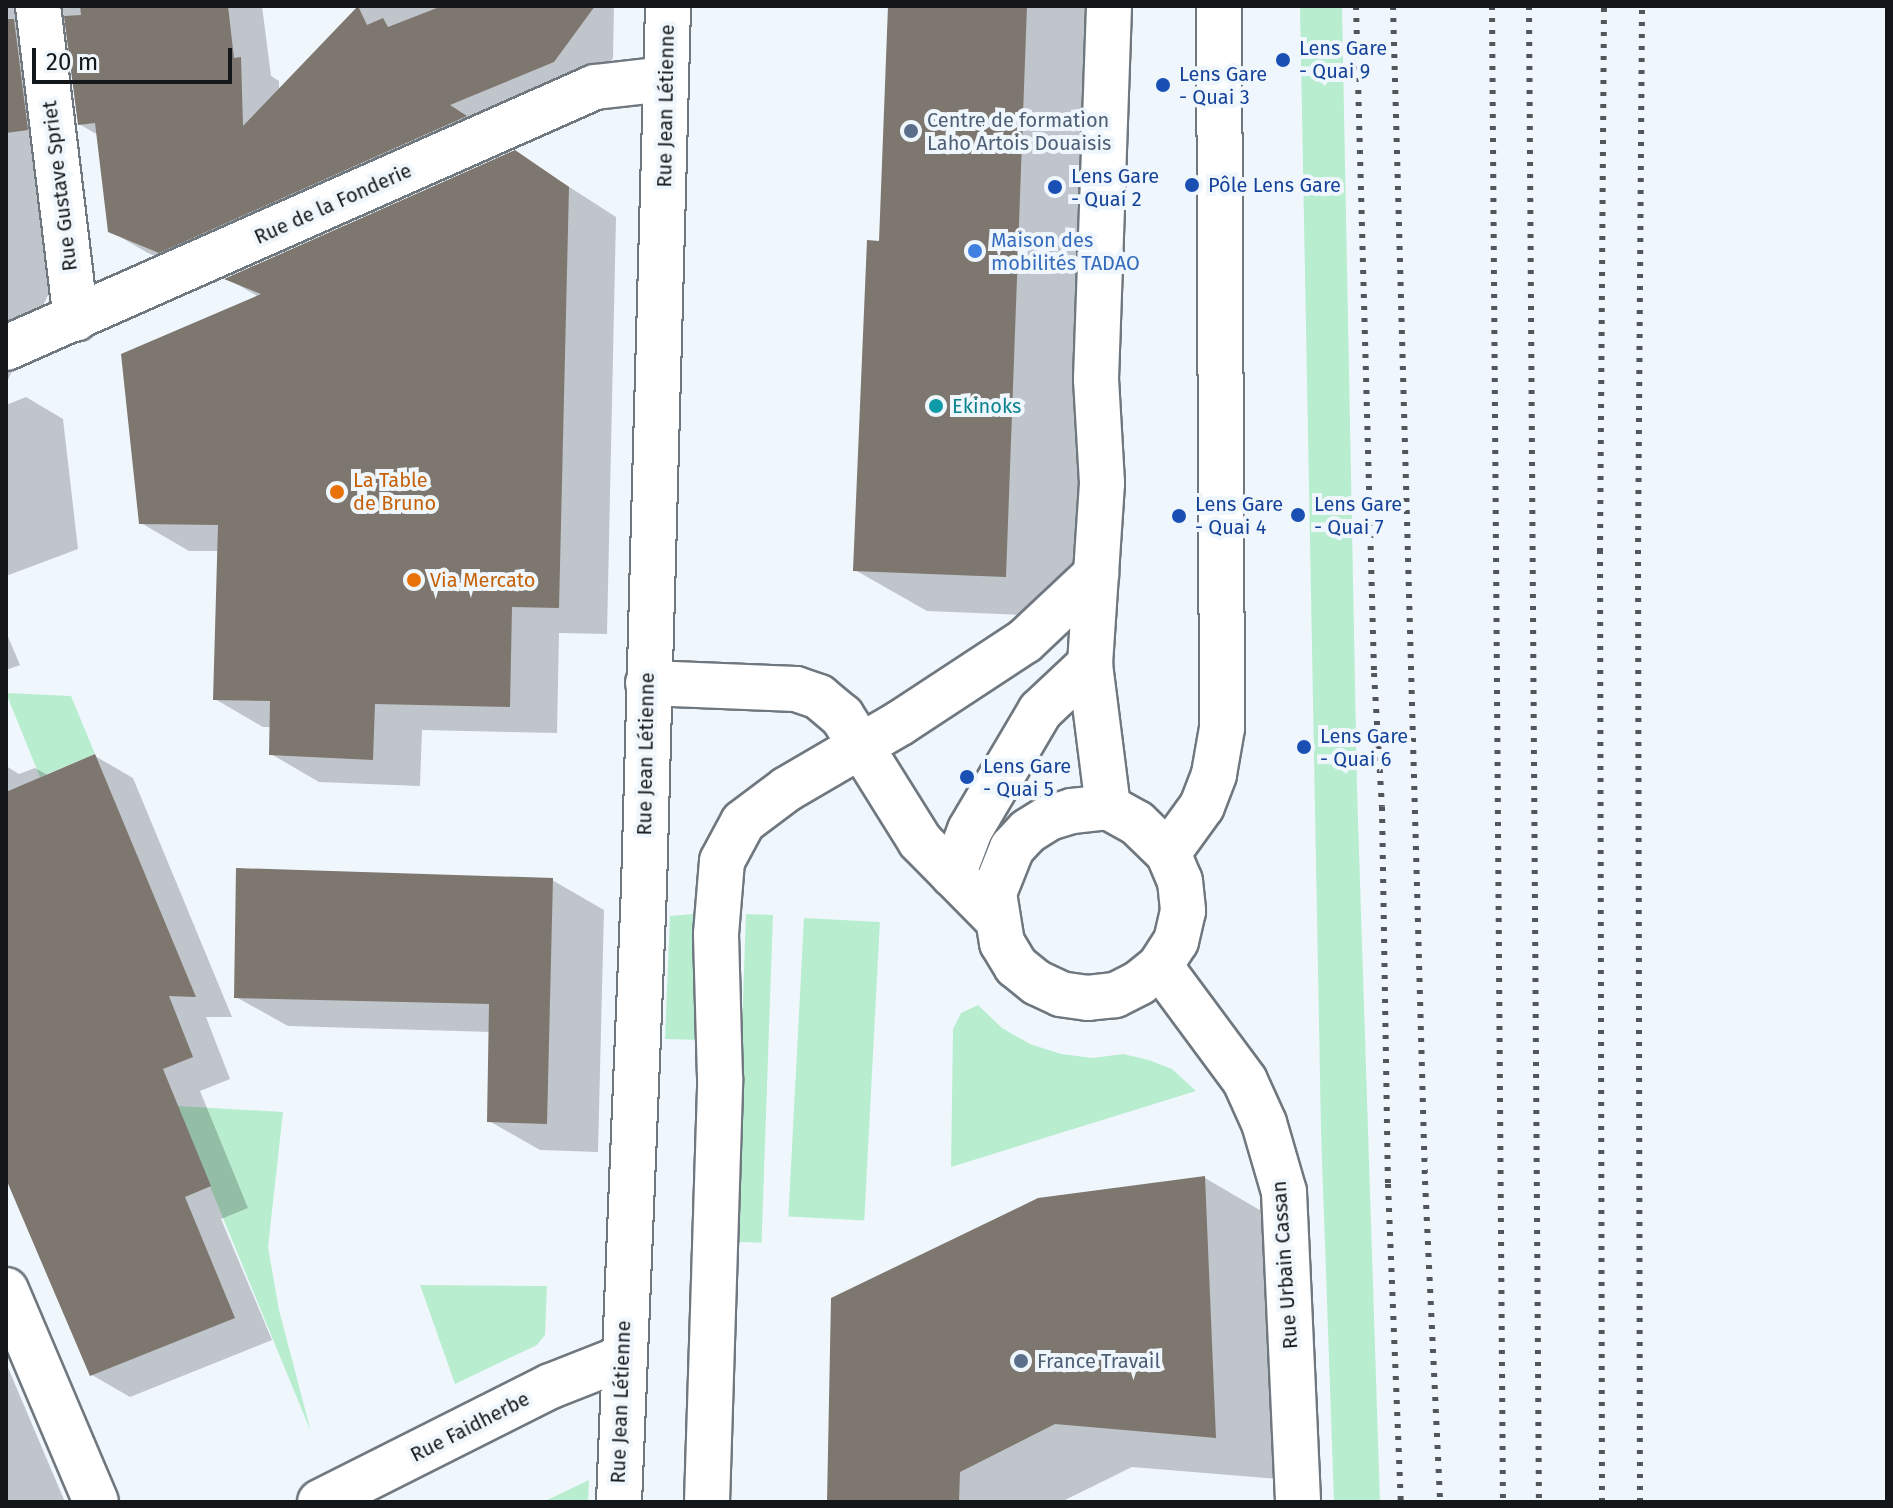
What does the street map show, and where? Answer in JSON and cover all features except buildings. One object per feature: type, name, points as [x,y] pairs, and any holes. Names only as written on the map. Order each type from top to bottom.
[{"type":"street","name":"Rue Gustave Spriet","points":[[38,6],[76,319]]},
{"type":"street","name":"Rue Jean Létienne","points":[[619,1502],[622,1358],[644,888],[668,6]]},
{"type":"street","points":[[1108,807],[1090,664],[1102,483],[1096,379],[1109,6]]},
{"type":"street","points":[[1168,853],[1202,806],[1214,774],[1222,728],[1219,6]]},
{"type":"street","name":"Rue de la Fonderie","points":[[6,348],[595,87],[665,79]]},
{"type":"street","points":[[707,1502],[720,1078],[716,934],[722,861],[743,822],[787,789],[1025,641],[1096,574]]},
{"type":"street","points":[[953,875],[970,830],[1040,711],[1090,664]]},
{"type":"street","points":[[648,683],[796,689],[832,706],[842,716],[920,841],[995,917]]},
{"type":"street","points":[[1108,807],[1137,823],[1168,853],[1180,881],[1183,911],[1176,941],[1160,966],[1139,983],[1115,995],[1088,998],[1061,994],[1037,983],[1016,966],[1002,943],[995,917],[994,893],[1001,869],[1012,848],[1028,831],[1049,818],[1072,811],[1108,807]]},
{"type":"street","name":"Rue Urbain Cassan","points":[[1160,966],[1245,1081],[1264,1123],[1284,1192],[1298,1502]]},
{"type":"street","points":[[6,1290],[96,1502]]},
{"type":"street","name":"Rue Faidherbe","points":[[320,1502],[551,1386],[622,1358]]},
{"type":"green space","points":[[1300,6],[1342,6],[1357,788],[1380,1502],[1334,1502],[1321,1131]]},
{"type":"green space","points":[[6,693],[71,696],[95,754],[40,777]]},
{"type":"green space","points":[[693,914],[702,1040],[665,1039],[670,916]]},
{"type":"green space","points":[[746,914],[773,915],[762,1243],[735,1242]]},
{"type":"green space","points":[[804,918],[880,922],[864,1221],[788,1217]]},
{"type":"green space","points":[[978,1005],[1002,1028],[1030,1044],[1061,1054],[1093,1058],[1123,1054],[1149,1060],[1172,1069],[1196,1091],[951,1167],[953,1029],[961,1013]]},
{"type":"green space","points":[[177,1106],[283,1112],[268,1247],[279,1310],[311,1432]]},
{"type":"green space","points":[[420,1285],[547,1286],[545,1335],[537,1345],[455,1384]]},
{"type":"green space","points":[[589,1480],[588,1502],[543,1502]]},
{"type":"railway","points":[[1356,6],[1374,673],[1382,807],[1388,1184],[1401,1502]]},
{"type":"railway","points":[[1393,6],[1425,1181],[1440,1502]]},
{"type":"railway","points":[[1492,6],[1503,1502]]},
{"type":"railway","points":[[1529,6],[1539,1502]]},
{"type":"railway","points":[[1602,1502],[1600,552],[1604,6]]},
{"type":"railway","points":[[1640,1502],[1638,554],[1642,6]]},
{"type":"place","name":"Lens Gare - Quai 9","points":[[1283,60]]},
{"type":"place","name":"Lens Gare - Quai 3","points":[[1163,85]]},
{"type":"place","name":"Centre de formation Laho Artois Douaisis","points":[[911,131]]},
{"type":"place","name":"Pôle Lens Gare","points":[[1192,185]]},
{"type":"place","name":"Lens Gare - Quai 2","points":[[1055,187]]},
{"type":"place","name":"Maison des mobilités TADAO","points":[[975,251]]},
{"type":"place","name":"Ekinoks","points":[[936,406]]},
{"type":"place","name":"La Table de Bruno","points":[[337,492]]},
{"type":"place","name":"Lens Gare - Quai 7","points":[[1298,515]]},
{"type":"place","name":"Lens Gare - Quai 4","points":[[1179,516]]},
{"type":"place","name":"Via Mercato","points":[[414,580]]},
{"type":"place","name":"Lens Gare - Quai 6","points":[[1304,747]]},
{"type":"place","name":"Lens Gare - Quai 5","points":[[967,777]]},
{"type":"place","name":"France Travail","points":[[1021,1361]]}]
